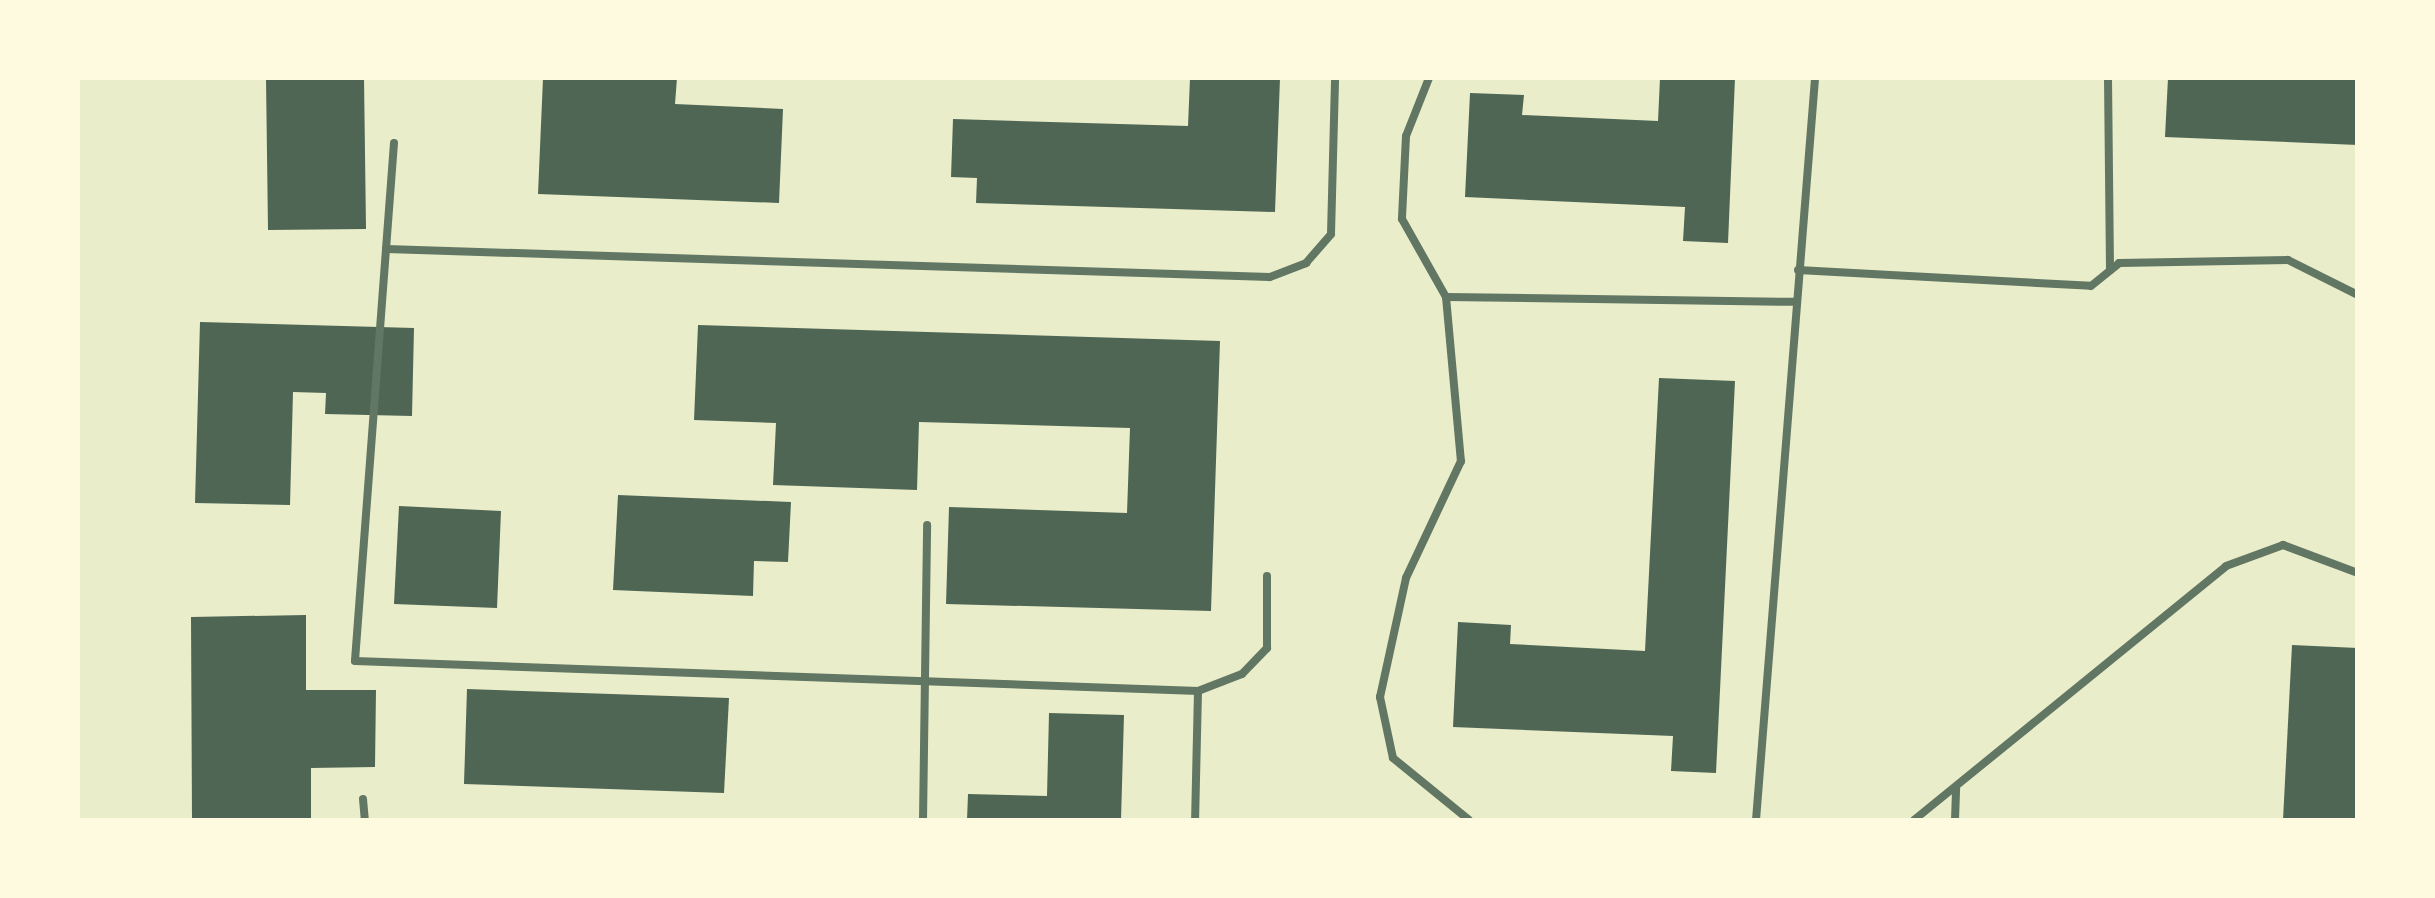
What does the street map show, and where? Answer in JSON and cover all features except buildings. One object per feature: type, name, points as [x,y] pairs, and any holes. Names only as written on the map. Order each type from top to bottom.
[{"type":"lane","points":[[386,249],[1270,277],[1306,263],[1332,234],[1334,78]]},
{"type":"lane","points":[[1429,78],[1406,136],[1402,219],[1446,297],[1461,461],[1406,578],[1380,697],[1393,758],[1469,820]]},
{"type":"lane","points":[[1756,820],[1816,78]]},
{"type":"lane","points":[[2108,78],[2110,270]]},
{"type":"lane","points":[[394,142],[355,661],[1198,691],[1242,674],[1266,648],[1267,576]]},
{"type":"lane","points":[[1798,270],[2091,286],[2110,270],[2288,260],[2358,295]]},
{"type":"lane","points":[[1446,297],[1795,302]]},
{"type":"lane","points":[[922,820],[927,525]]},
{"type":"lane","points":[[1914,820],[2226,566],[2283,546],[2358,573]]},
{"type":"lane","points":[[1195,820],[1198,691]]},
{"type":"lane","points":[[1955,820],[1956,788]]},
{"type":"lane","points":[[363,798],[365,820]]}]
